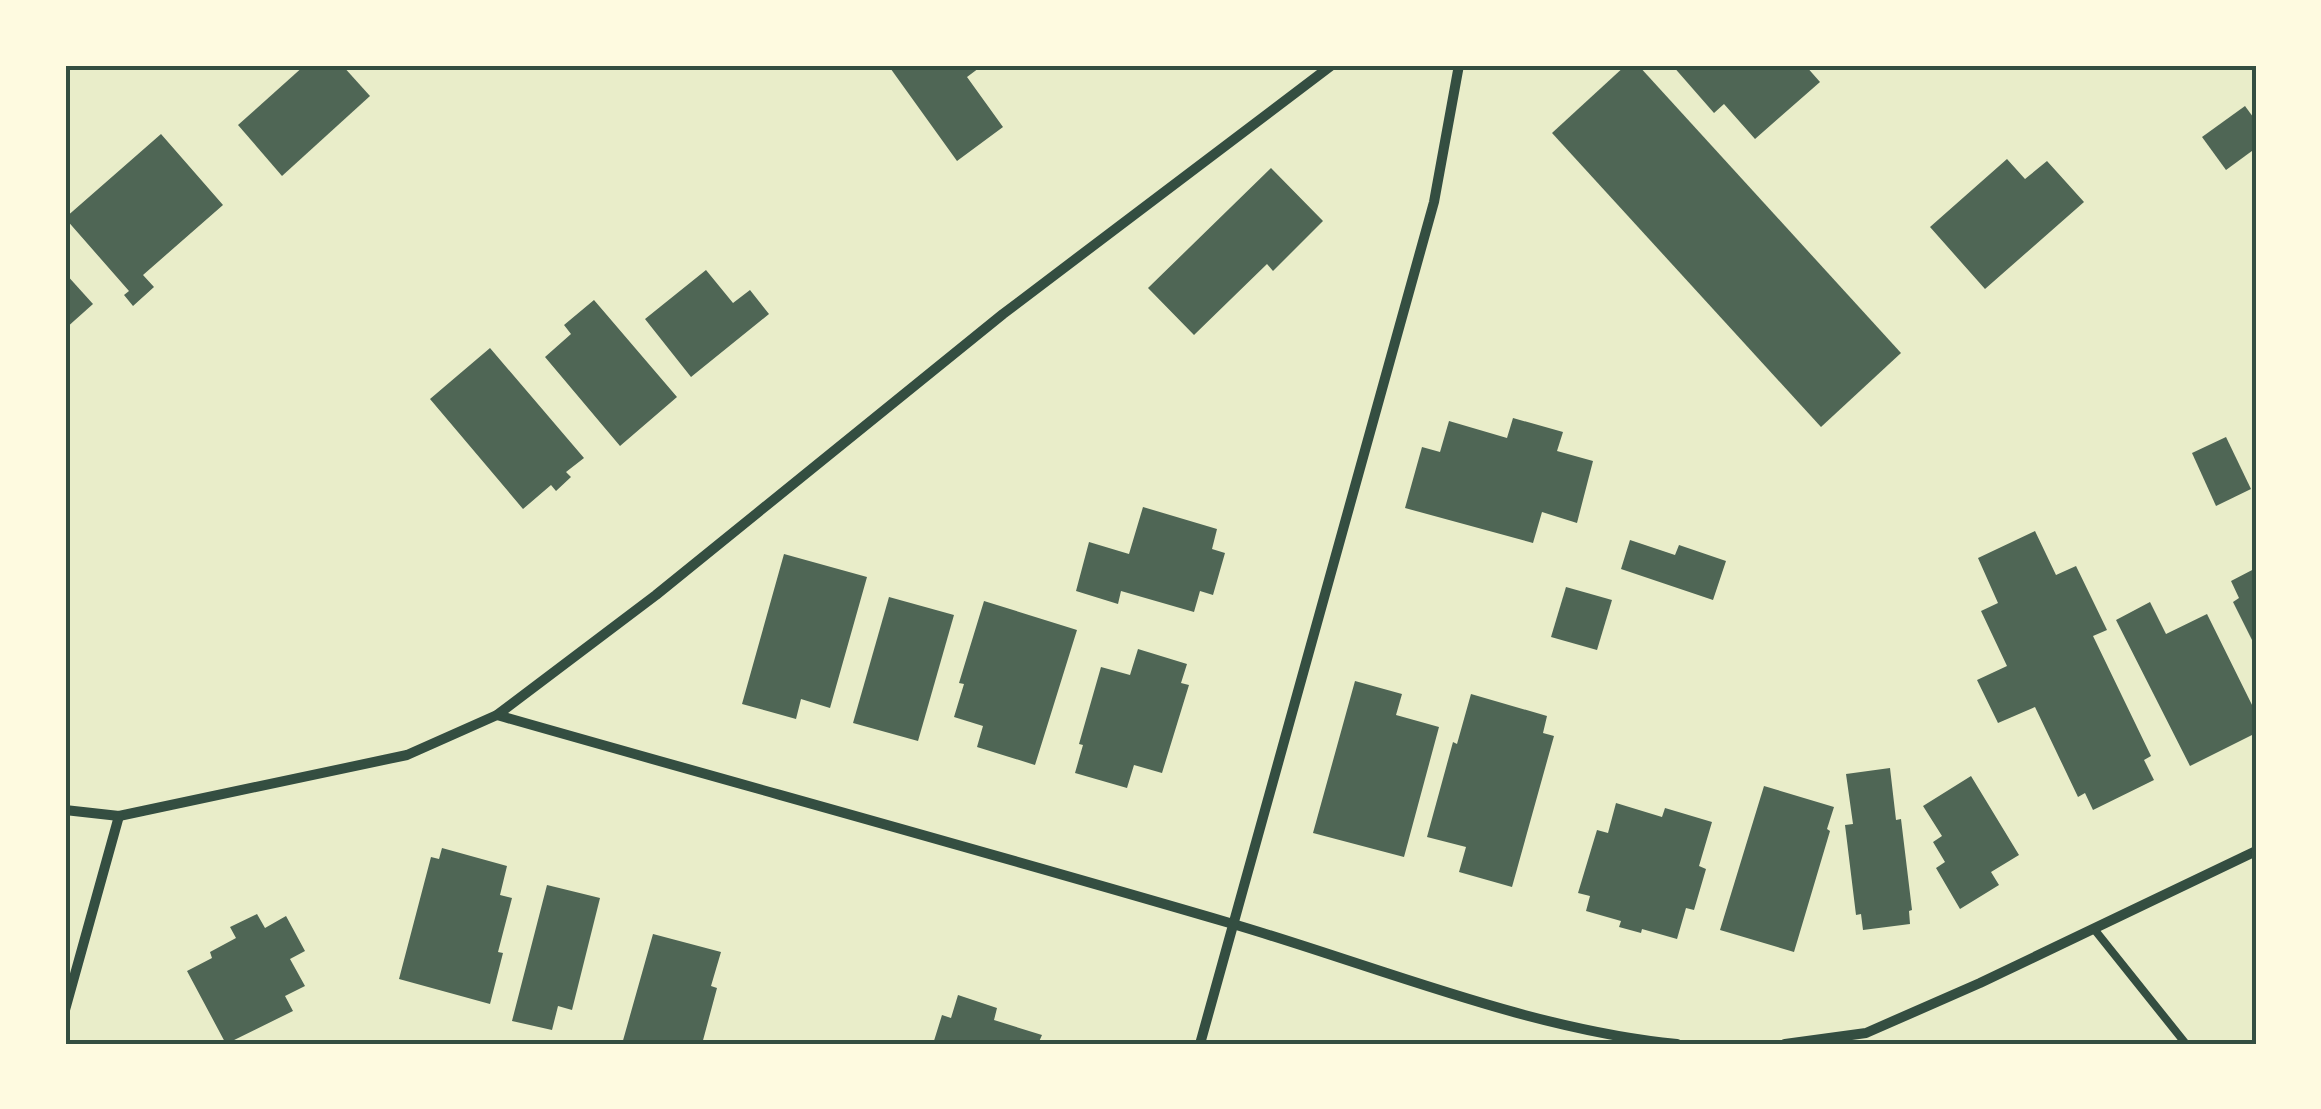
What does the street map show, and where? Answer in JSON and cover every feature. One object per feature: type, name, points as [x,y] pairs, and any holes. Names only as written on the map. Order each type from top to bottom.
[{"type":"street","points":[[65,810],[119,816],[407,755],[497,715],[656,595],[1003,314],[1332,65]]},
{"type":"street","points":[[1200,1044],[1434,202],[1459,65]]},
{"type":"street","points":[[497,715],[1234,924],[1436,988],[1619,1038],[1678,1044]]},
{"type":"street","points":[[65,1010],[119,816]]},
{"type":"street","points":[[1785,1044],[1866,1033],[2256,851]]},
{"type":"lane","points":[[2094,929],[2186,1044]]},
{"type":"building","points":[[305,65],[342,65],[370,96],[282,176],[238,125]]},
{"type":"building","points":[[888,65],[983,65],[967,77],[1003,127],[957,161]]},
{"type":"building","points":[[1626,65],[1638,65],[1901,353],[1821,427],[1552,133]]},
{"type":"building","points":[[1672,65],[1805,65],[1820,82],[1755,139],[1724,104],[1714,113]]},
{"type":"building","points":[[2245,106],[2256,121],[2256,148],[2226,170],[2202,137]]},
{"type":"building","points":[[161,134],[223,205],[143,275],[154,287],[133,306],[124,295],[129,291],[65,218]]},
{"type":"building","points":[[2007,159],[2025,179],[2047,161],[2084,202],[1985,289],[1930,227]]},
{"type":"building","points":[[1271,168],[1323,221],[1273,271],[1267,264],[1194,335],[1148,288]]},
{"type":"building","points":[[706,270],[733,303],[750,290],[769,314],[691,377],[645,319]]},
{"type":"building","points":[[65,273],[93,304],[65,329]]},
{"type":"building","points":[[594,300],[677,397],[620,446],[545,357],[571,334],[564,325]]},
{"type":"building","points":[[490,348],[584,458],[566,472],[571,477],[556,491],[551,485],[523,509],[430,399]]},
{"type":"building","points":[[1513,418],[1563,432],[1557,451],[1593,461],[1577,523],[1542,512],[1533,543],[1405,508],[1422,447],[1440,452],[1449,421],[1507,438]]},
{"type":"building","points":[[2226,437],[2251,489],[2216,506],[2192,453]]},
{"type":"building","points":[[1143,507],[1217,529],[1212,549],[1225,553],[1213,595],[1200,591],[1194,612],[1121,591],[1118,604],[1076,591],[1089,542],[1129,554]]},
{"type":"building","points":[[2035,531],[2056,575],[2076,566],[2107,630],[2093,636],[2151,756],[2144,760],[2154,780],[2093,810],[2085,793],[2078,797],[2035,707],[1998,723],[1977,680],[2007,666],[1981,611],[1998,603],[1978,558]]},
{"type":"building","points":[[1630,540],[1675,555],[1679,545],[1726,561],[1713,600],[1621,569]]},
{"type":"building","points":[[784,554],[867,577],[830,708],[801,699],[796,719],[742,704]]},
{"type":"building","points":[[2256,568],[2256,648],[2233,602],[2239,598],[2231,581]]},
{"type":"building","points":[[1566,587],[1612,600],[1597,650],[1551,637]]},
{"type":"building","points":[[889,597],[954,615],[918,741],[853,723]]},
{"type":"building","points":[[984,601],[1077,630],[1035,765],[977,747],[983,726],[954,717],[964,684],[959,683]]},
{"type":"building","points":[[2150,602],[2166,634],[2207,614],[2256,713],[2256,733],[2190,766],[2116,620]]},
{"type":"building","points":[[1138,649],[1187,664],[1181,683],[1189,685],[1162,773],[1134,765],[1127,788],[1075,773],[1083,745],[1079,744],[1101,667],[1130,675]]},
{"type":"building","points":[[1355,681],[1402,694],[1396,715],[1439,727],[1404,857],[1313,833]]},
{"type":"building","points":[[1471,694],[1547,716],[1543,733],[1554,736],[1512,887],[1459,872],[1466,847],[1427,837],[1453,742],[1457,744]]},
{"type":"building","points":[[1890,768],[1896,820],[1901,819],[1912,910],[1910,924],[1863,930],[1861,914],[1856,915],[1845,825],[1853,824],[1846,774]]},
{"type":"building","points":[[1971,776],[2019,855],[1991,872],[1999,885],[1960,909],[1936,868],[1945,862],[1933,842],[1942,836],[1923,806]]},
{"type":"building","points":[[1764,786],[1834,807],[1794,952],[1720,930]]},
{"type":"building","points":[[1616,803],[1662,817],[1665,808],[1712,822],[1699,866],[1706,869],[1694,910],[1686,908],[1677,939],[1619,927],[1621,921],[1586,911],[1590,896],[1578,893],[1597,830],[1608,833]]},
{"type":"building","points":[[442,848],[507,866],[500,895],[512,898],[490,1004],[399,979],[431,857],[439,859]]},
{"type":"building","points":[[547,885],[600,898],[572,1010],[558,1006],[552,1030],[512,1021]]},
{"type":"building","points":[[257,914],[265,928],[286,916],[305,951],[290,959],[305,986],[285,996],[293,1011],[226,1044],[187,971],[212,958],[210,952],[236,938],[230,927]]},
{"type":"building","points":[[653,934],[721,952],[711,986],[717,988],[702,1044],[622,1044]]},
{"type":"building","points":[[958,995],[997,1008],[994,1020],[1042,1035],[1038,1044],[933,1044],[942,1015],[951,1018]]}]
